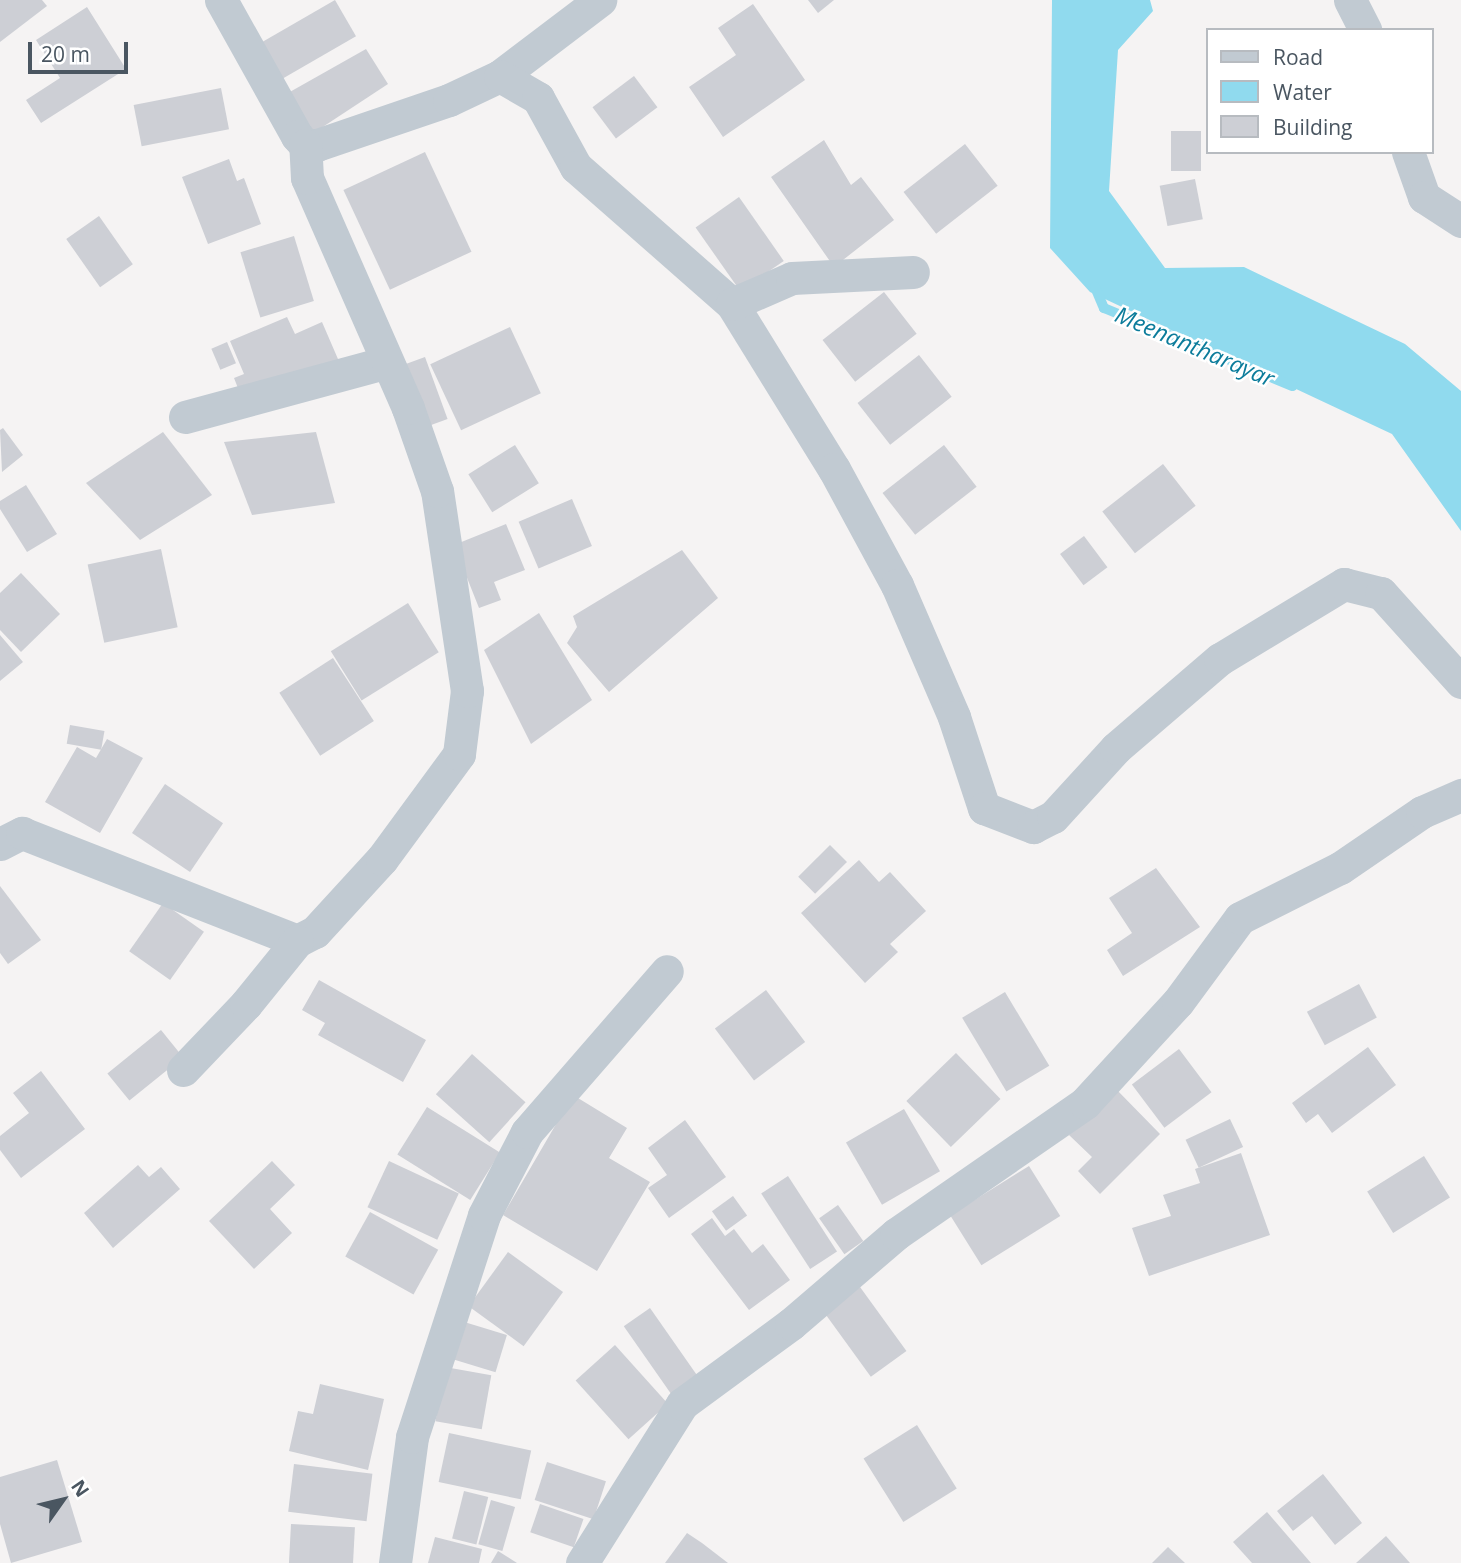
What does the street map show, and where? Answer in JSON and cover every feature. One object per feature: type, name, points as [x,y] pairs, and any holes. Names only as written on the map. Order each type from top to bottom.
[{"type":"street","points":[[183,1070],[246,1004],[297,941],[315,932],[382,859],[459,754],[467,691],[437,491],[387,362],[307,178],[305,145],[221,0]]},
{"type":"street","points":[[305,145],[317,145],[449,100],[500,76],[600,0]]},
{"type":"street","points":[[1350,0],[1364,28]]},
{"type":"street","points":[[500,76],[538,98],[576,167],[732,304],[834,470],[897,584],[954,717],[984,808],[1004,820],[1033,827],[1053,817],[1116,748],[1220,659],[1344,584],[1381,593],[1461,682]]},
{"type":"street","points":[[1409,154],[1424,197],[1461,221]]},
{"type":"street","points":[[732,304],[792,278],[914,272]]},
{"type":"street","points":[[185,417],[387,362]]},
{"type":"street","points":[[582,1563],[682,1404],[791,1324],[897,1234],[1085,1103],[1178,1002],[1240,918],[1340,868],[1422,812],[1461,795]]},
{"type":"street","points":[[0,844],[22,833],[297,941]]},
{"type":"street","points":[[395,1563],[412,1437],[484,1215],[527,1132],[667,971]]},
{"type":"water","points":[[1052,0],[1150,0],[1153,11],[1118,50],[1109,191],[1165,268],[1244,267],[1405,344],[1461,391],[1461,531],[1392,434],[1090,292],[1050,248]]},
{"type":"building","points":[[0,0],[42,0],[47,6],[0,42]]},
{"type":"building","points":[[335,0],[356,36],[278,81],[257,45]]},
{"type":"building","points":[[808,0],[834,0],[818,13]]},
{"type":"building","points":[[753,4],[805,80],[723,137],[689,87],[736,55],[718,28]]},
{"type":"building","points":[[87,7],[126,69],[41,123],[26,100],[60,78],[36,40]]},
{"type":"building","points":[[366,49],[388,84],[312,134],[288,93]]},
{"type":"building","points":[[634,76],[657,107],[616,138],[592,107]]},
{"type":"building","points":[[221,88],[229,129],[142,146],[134,105]]},
{"type":"building","points":[[1171,131],[1201,131],[1201,171],[1171,171]]},
{"type":"building","points":[[824,140],[851,185],[861,177],[894,220],[834,267],[771,177]]},
{"type":"building","points":[[965,144],[998,186],[936,234],[904,192]]},
{"type":"building","points":[[425,152],[471,252],[390,290],[343,190]]},
{"type":"building","points":[[229,159],[237,181],[244,178],[261,224],[208,244],[182,177]]},
{"type":"building","points":[[1195,179],[1203,219],[1167,226],[1160,186]]},
{"type":"building","points":[[739,197],[784,261],[740,291],[696,227]]},
{"type":"building","points":[[99,216],[133,264],[100,287],[66,239]]},
{"type":"building","points":[[294,236],[314,301],[260,317],[240,252]]},
{"type":"building","points":[[884,292],[917,334],[855,382],[823,340]]},
{"type":"building","points":[[287,317],[295,334],[322,322],[341,366],[245,406],[234,378],[244,374],[230,341]]},
{"type":"building","points":[[510,327],[541,393],[461,430],[430,364]]},
{"type":"building","points":[[227,342],[236,363],[220,370],[211,349]]},
{"type":"building","points":[[919,355],[952,397],[890,445],[858,403]]},
{"type":"building","points":[[425,357],[448,419],[425,427],[402,365]]},
{"type":"building","points":[[3,428],[23,455],[2,472],[0,430]]},
{"type":"building","points":[[163,432],[212,495],[140,540],[86,483]]},
{"type":"building","points":[[316,432],[335,503],[252,515],[224,442]]},
{"type":"building","points":[[515,445],[539,483],[492,512],[468,474]]},
{"type":"building","points":[[944,445],[977,487],[915,535],[883,493]]},
{"type":"building","points":[[1163,464],[1196,506],[1135,553],[1102,511]]},
{"type":"building","points":[[26,485],[57,534],[27,552],[0,509],[0,501]]},
{"type":"building","points":[[572,499],[592,546],[539,569],[519,522]]},
{"type":"building","points":[[506,524],[525,570],[494,582],[501,600],[479,608],[454,545]]},
{"type":"building","points":[[1084,536],[1107,567],[1084,585],[1060,554]]},
{"type":"building","points":[[161,549],[178,627],[104,643],[88,565]]},
{"type":"building","points":[[682,550],[718,598],[609,692],[567,643],[577,627],[573,616]]},
{"type":"building","points":[[21,573],[60,614],[21,652],[0,630],[0,593]]},
{"type":"building","points":[[408,603],[439,652],[362,700],[331,651]]},
{"type":"building","points":[[539,613],[592,700],[531,744],[484,650]]},
{"type":"building","points":[[0,635],[23,662],[0,681]]},
{"type":"building","points":[[333,658],[374,721],[320,756],[279,693]]},
{"type":"building","points":[[70,725],[104,731],[101,750],[67,744]]},
{"type":"building","points":[[107,739],[143,758],[100,833],[45,802],[77,747],[96,758]]},
{"type":"building","points":[[165,784],[223,823],[190,872],[132,833]]},
{"type":"building","points":[[830,845],[847,862],[815,894],[798,877]]},
{"type":"building","points":[[859,860],[879,882],[890,872],[926,911],[890,944],[898,952],[865,983],[801,913]]},
{"type":"building","points":[[1156,868],[1200,927],[1123,976],[1107,950],[1132,933],[1109,898]]},
{"type":"building","points":[[0,886],[41,940],[8,964],[0,953]]},
{"type":"building","points":[[163,903],[204,932],[170,980],[129,951]]},
{"type":"building","points":[[319,980],[426,1040],[403,1082],[318,1035],[325,1023],[302,1010]]},
{"type":"building","points":[[1359,984],[1377,1018],[1325,1045],[1307,1012]]},
{"type":"building","points":[[766,990],[805,1042],[754,1080],[715,1029]]},
{"type":"building","points":[[1005,992],[1049,1066],[1006,1091],[962,1018]]},
{"type":"building","points":[[161,1030],[183,1057],[129,1101],[107,1073]]},
{"type":"building","points":[[1368,1047],[1396,1085],[1332,1133],[1318,1114],[1306,1123],[1292,1103]]},
{"type":"building","points":[[1179,1049],[1211,1092],[1164,1128],[1132,1085]]},
{"type":"building","points":[[956,1053],[1000,1099],[951,1147],[906,1101]]},
{"type":"building","points":[[472,1054],[526,1102],[489,1142],[436,1094]]},
{"type":"building","points":[[41,1071],[85,1129],[21,1178],[0,1150],[0,1136],[29,1113],[13,1093]]},
{"type":"building","points":[[1115,1088],[1160,1134],[1100,1194],[1078,1171],[1092,1157],[1069,1135]]},
{"type":"building","points":[[573,1095],[627,1128],[609,1158],[650,1182],[597,1271],[503,1215]]},
{"type":"building","points":[[427,1107],[500,1153],[470,1200],[397,1154]]},
{"type":"building","points":[[904,1109],[940,1171],[882,1205],[846,1142]]},
{"type":"building","points":[[1230,1119],[1243,1147],[1199,1168],[1186,1140]]},
{"type":"building","points":[[685,1120],[726,1177],[669,1218],[648,1188],[667,1175],[648,1148]]},
{"type":"building","points":[[1241,1153],[1270,1235],[1149,1276],[1132,1228],[1171,1216],[1163,1195],[1200,1183],[1195,1169]]},
{"type":"building","points":[[1424,1156],[1450,1198],[1393,1233],[1367,1192]]},
{"type":"building","points":[[272,1161],[295,1185],[270,1209],[292,1233],[254,1269],[209,1221]]},
{"type":"building","points":[[389,1161],[459,1194],[437,1240],[367,1207]]},
{"type":"building","points":[[138,1165],[149,1177],[161,1167],[180,1189],[113,1248],[84,1213]]},
{"type":"building","points":[[1029,1166],[1060,1216],[981,1265],[950,1215]]},
{"type":"building","points":[[788,1176],[837,1251],[810,1269],[761,1193]]},
{"type":"building","points":[[733,1196],[747,1215],[726,1231],[712,1211]]},
{"type":"building","points":[[838,1205],[863,1241],[844,1254],[819,1218]]},
{"type":"building","points":[[370,1212],[438,1250],[413,1294],[345,1257]]},
{"type":"building","points":[[712,1218],[725,1236],[734,1229],[752,1253],[763,1244],[790,1280],[749,1310],[691,1234]]},
{"type":"building","points":[[508,1252],[563,1292],[524,1346],[469,1306]]},
{"type":"building","points":[[860,1287],[906,1351],[871,1377],[824,1313]]},
{"type":"building","points":[[650,1308],[699,1378],[673,1396],[624,1326]]},
{"type":"building","points":[[461,1321],[507,1335],[496,1372],[450,1358]]},
{"type":"building","points":[[615,1345],[668,1404],[628,1439],[576,1380]]},
{"type":"building","points":[[445,1367],[491,1375],[482,1429],[435,1421]]},
{"type":"building","points":[[320,1384],[384,1399],[368,1470],[289,1451],[298,1411],[313,1414]]},
{"type":"building","points":[[917,1425],[957,1489],[903,1522],[864,1458]]},
{"type":"building","points":[[449,1433],[531,1450],[521,1499],[439,1482]]},
{"type":"building","points":[[57,1460],[82,1542],[11,1563],[0,1524],[0,1477]]},
{"type":"building","points":[[547,1462],[606,1481],[594,1519],[535,1500]]},
{"type":"building","points":[[294,1464],[372,1474],[367,1521],[288,1512]]},
{"type":"building","points":[[1323,1474],[1362,1523],[1335,1545],[1312,1516],[1293,1531],[1277,1511]]},
{"type":"building","points":[[464,1491],[488,1497],[476,1545],[452,1539]]},
{"type":"building","points":[[491,1500],[515,1507],[502,1551],[478,1544]]},
{"type":"building","points":[[540,1504],[583,1519],[574,1547],[530,1532]]},
{"type":"building","points":[[1267,1512],[1311,1563],[1252,1563],[1233,1542]]},
{"type":"building","points":[[291,1524],[355,1527],[353,1563],[289,1563]]},
{"type":"building","points":[[687,1533],[702,1543],[728,1563],[665,1563]]},
{"type":"building","points":[[1386,1536],[1410,1563],[1356,1563]]},
{"type":"building","points":[[435,1537],[482,1549],[479,1563],[428,1563]]},
{"type":"building","points":[[1168,1547],[1185,1563],[1152,1563]]},
{"type":"building","points":[[498,1551],[517,1563],[491,1563]]},
{"type":"waterway","name":"Meenantharayar","points":[[1095,287],[1104,308],[1292,386]]}]
